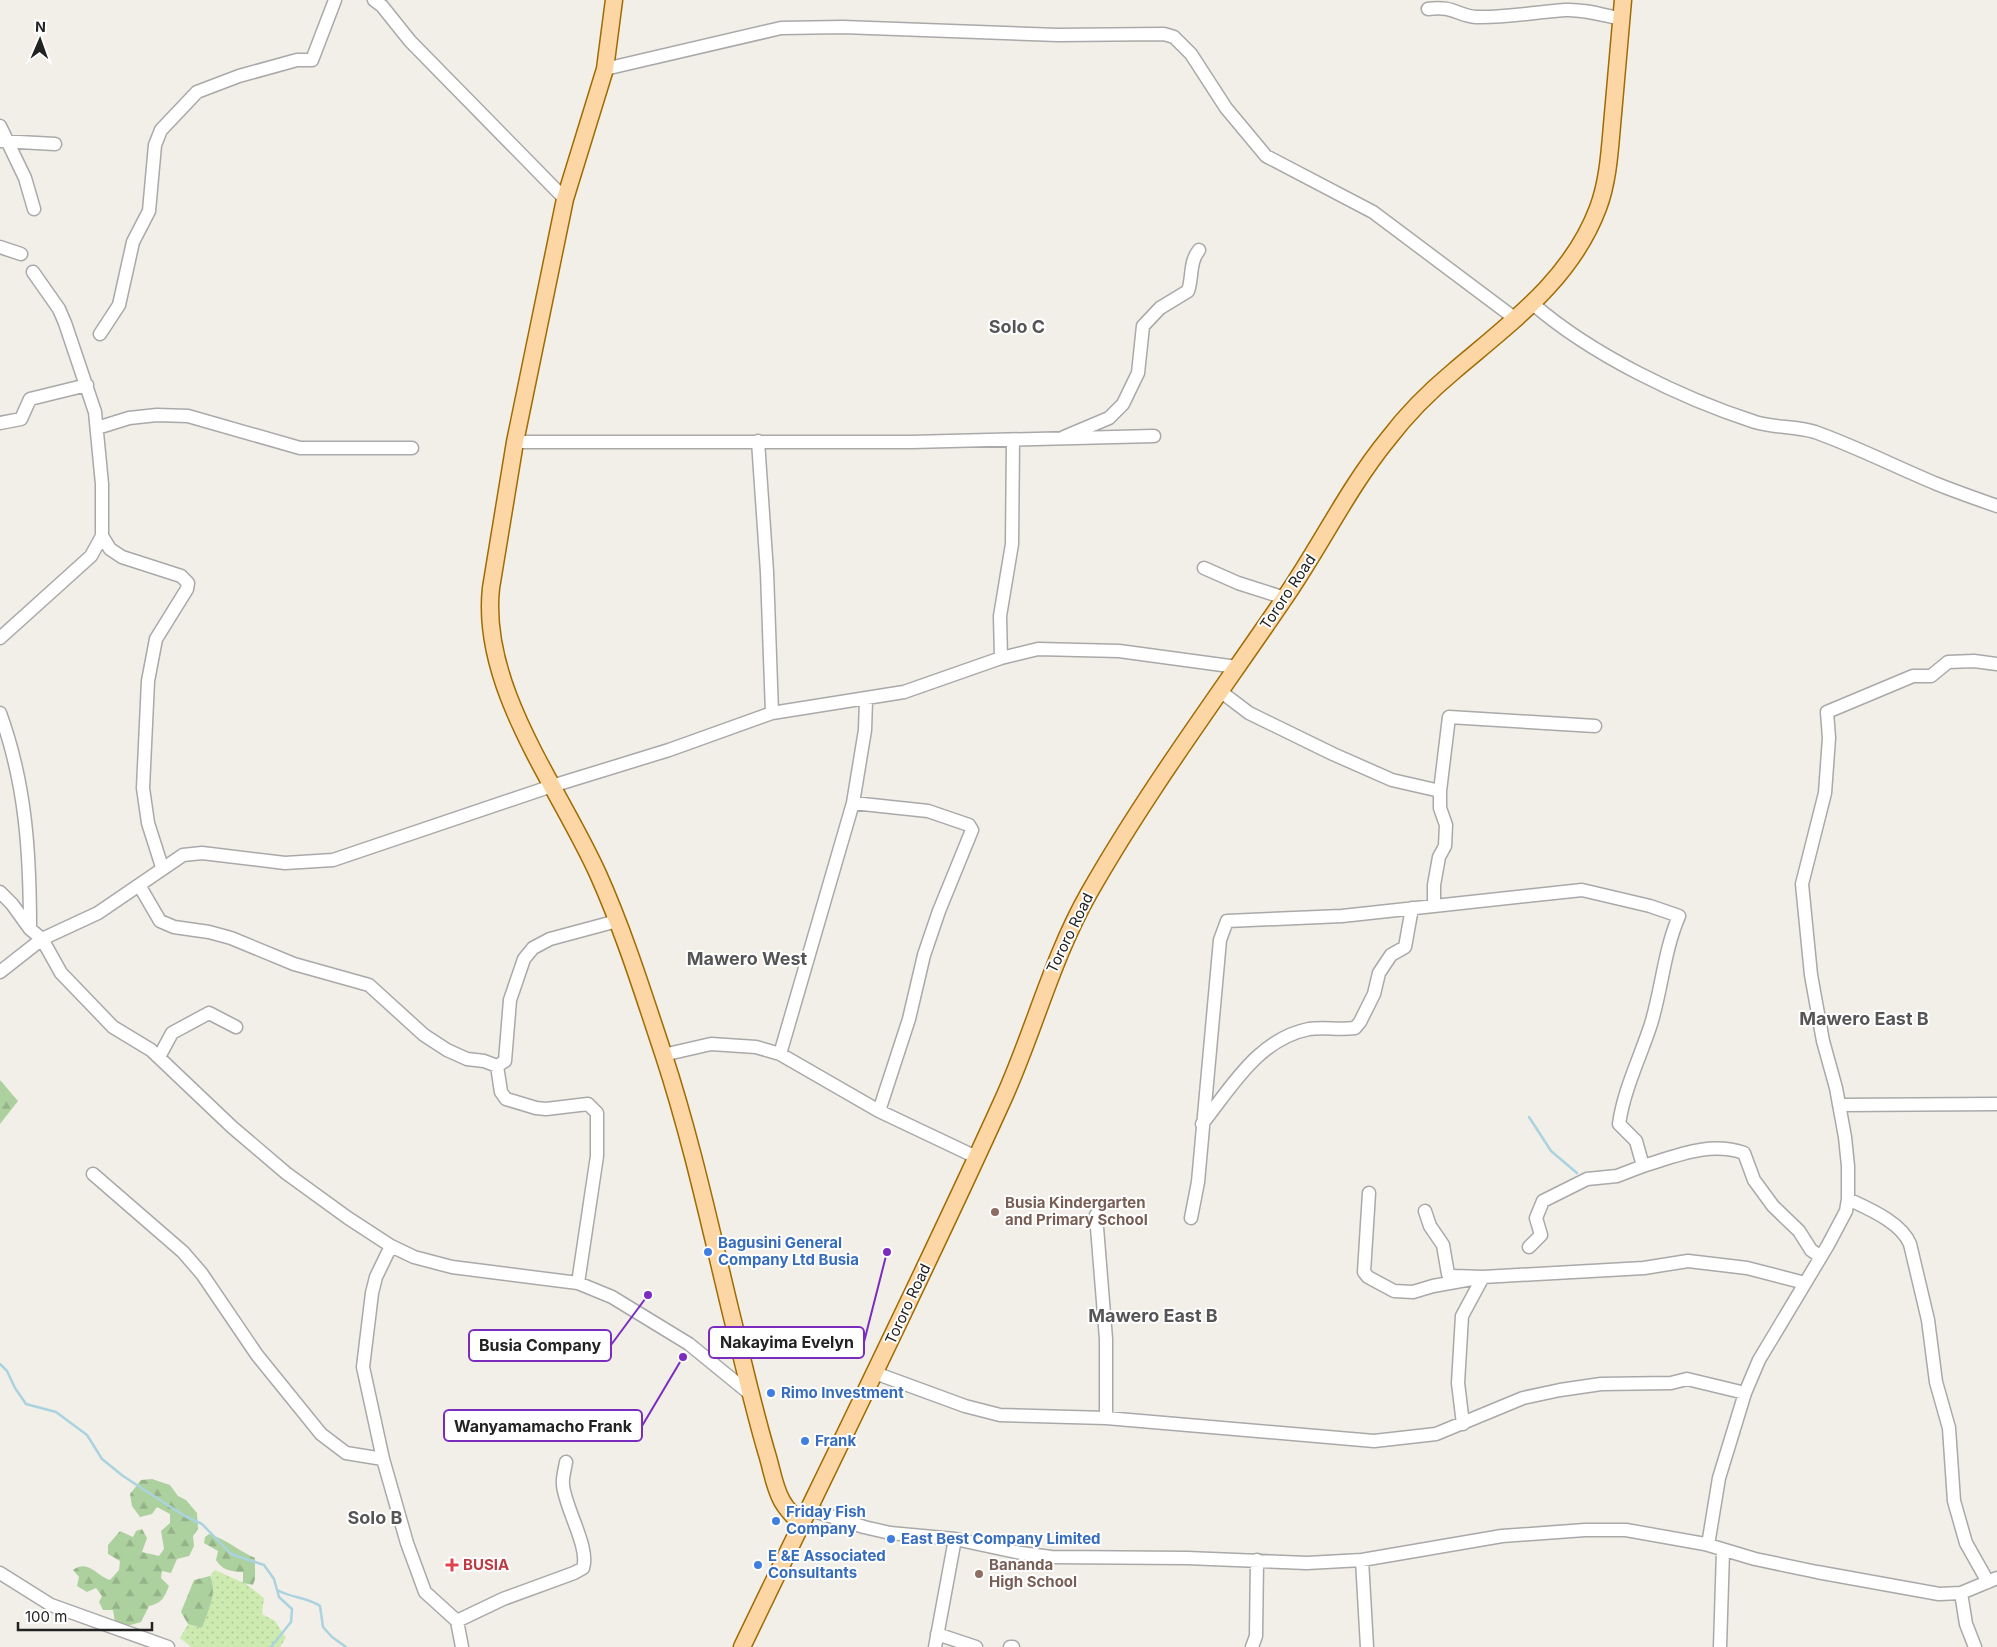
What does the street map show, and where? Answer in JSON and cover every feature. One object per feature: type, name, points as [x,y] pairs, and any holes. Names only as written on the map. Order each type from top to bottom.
[{"type":"main road","points":[[614,0],[605,69],[566,199],[515,442],[491,588],[489,609],[491,632],[507,690],[552,786],[591,858],[617,921],[663,1055],[689,1141],[749,1393],[778,1494],[787,1510],[805,1517]]},
{"type":"main road","name":"Tororo Road","points":[[742,1647],[876,1373],[1009,1086],[1048,980],[1076,916],[1116,848],[1220,691],[1285,598],[1370,462],[1388,438],[1450,374],[1516,320],[1532,304],[1569,261],[1597,210],[1606,171],[1624,0]]},
{"type":"street","points":[[100,334],[119,304],[133,242],[149,211],[155,145],[161,130],[197,92],[239,76],[298,60],[312,60],[335,0]]},
{"type":"street","points":[[374,0],[382,6],[410,41],[566,199]]},
{"type":"street","points":[[1428,10],[1440,7],[1454,9],[1473,17],[1513,16],[1565,10],[1583,11],[1622,19]]},
{"type":"street","points":[[605,69],[781,28],[843,27],[1058,35],[1164,34],[1174,37],[1191,54],[1226,108],[1266,156],[1373,212],[1425,249],[1516,320]]},
{"type":"street","points":[[0,126],[3,141],[26,178],[34,209]]},
{"type":"street","points":[[3,141],[56,144]]},
{"type":"street","points":[[0,247],[21,254]]},
{"type":"street","points":[[1057,440],[1109,418],[1124,404],[1138,373],[1143,326],[1160,308],[1188,291],[1192,280],[1191,264],[1199,250]]},
{"type":"street","points":[[0,638],[91,556],[102,536],[102,484],[97,428],[87,385],[60,309],[33,272]]},
{"type":"street","points":[[1532,304],[1561,328],[1602,352],[1653,379],[1718,408],[1757,422],[1814,432],[1937,484],[1997,506]]},
{"type":"street","points":[[0,422],[21,419],[30,399],[87,385]]},
{"type":"street","points":[[97,428],[129,418],[157,415],[188,416],[300,448],[412,448]]},
{"type":"street","points":[[515,442],[1057,440],[1154,436]]},
{"type":"street","points":[[1000,658],[1000,616],[1012,544],[1013,440]]},
{"type":"street","points":[[758,441],[767,572],[772,713]]},
{"type":"street","points":[[102,536],[115,553]]},
{"type":"street","points":[[91,556],[115,553],[181,576],[188,583],[187,589],[156,640],[149,671],[143,788],[148,823],[162,868]]},
{"type":"street","points":[[1204,568],[1238,583],[1285,598]]},
{"type":"street","points":[[0,972],[42,939],[98,913],[174,860],[191,854],[285,863],[333,860],[552,786],[650,756],[772,713],[866,700],[930,685],[1000,658],[1045,649],[1112,650],[1237,667]]},
{"type":"street","points":[[1708,1545],[1719,1478],[1745,1393],[1759,1360],[1804,1283],[1822,1257],[1846,1211],[1848,1199],[1848,1166],[1839,1105],[1823,1041],[1811,975],[1802,884],[1809,852],[1822,810],[1828,772],[1827,712],[1845,702],[1913,676],[1931,676],[1948,662],[1974,661],[1997,664]]},
{"type":"street","points":[[1220,691],[1250,713],[1332,754],[1392,780],[1440,791]]},
{"type":"street","points":[[780,1054],[853,803],[865,730],[866,700]]},
{"type":"street","points":[[0,713],[13,751],[28,831],[30,929]]},
{"type":"street","points":[[1434,906],[1434,885],[1439,857],[1445,846],[1446,825],[1440,808],[1440,791],[1449,717],[1595,726]]},
{"type":"street","points":[[853,803],[928,811],[969,825],[972,830],[927,946],[909,1019],[879,1111]]},
{"type":"street","points":[[139,885],[160,921],[174,927],[209,932],[231,938],[294,964],[369,985],[424,1035],[447,1050],[467,1059],[484,1061],[497,1066]]},
{"type":"street","points":[[1191,1218],[1198,1182],[1220,940],[1227,921],[1342,916],[1582,890],[1650,906],[1679,916],[1670,938],[1652,1022],[1623,1099],[1618,1124],[1636,1141],[1643,1166]]},
{"type":"street","points":[[0,892],[12,904],[30,929],[42,939],[61,973],[112,1027],[151,1050],[232,1127],[286,1173],[326,1203],[391,1246],[414,1257],[452,1267],[578,1283],[612,1296],[689,1344],[749,1393]]},
{"type":"street","points":[[1202,1124],[1252,1061],[1268,1047],[1308,1030],[1355,1028],[1374,994],[1379,973],[1390,955],[1405,948],[1412,908]]},
{"type":"street","points":[[497,1066],[505,1061],[510,1000],[521,967],[529,953],[550,938],[617,921]]},
{"type":"street","points":[[159,1057],[172,1033],[209,1013],[236,1027]]},
{"type":"street","points":[[663,1055],[711,1044],[756,1047],[780,1054],[879,1111],[976,1157]]},
{"type":"street","points":[[497,1066],[500,1092],[506,1099],[546,1109],[588,1104],[597,1113],[597,1156],[578,1283]]},
{"type":"street","points":[[1839,1105],[1997,1104]]},
{"type":"street","points":[[1529,1246],[1541,1235],[1536,1218],[1543,1201],[1587,1179],[1617,1176],[1701,1148],[1733,1149],[1744,1153],[1754,1180],[1773,1206],[1799,1231],[1811,1250],[1822,1257]]},
{"type":"street","points":[[93,1174],[183,1252],[202,1274],[257,1355],[320,1434],[346,1453],[383,1459]]},
{"type":"street","points":[[1369,1193],[1364,1260],[1364,1272],[1368,1277],[1394,1291],[1413,1292],[1433,1286],[1483,1277]]},
{"type":"street","points":[[805,1517],[872,1529],[955,1539],[1021,1554],[1051,1557],[1256,1560],[1307,1563],[1362,1560],[1502,1536],[1585,1530],[1626,1530],[1708,1545],[1818,1572],[1939,1594],[1961,1593],[1993,1580],[1966,1543],[1954,1501],[1949,1428],[1936,1382],[1928,1320],[1910,1244],[1908,1238],[1887,1221],[1848,1199]]},
{"type":"street","points":[[1425,1211],[1430,1226],[1443,1245],[1448,1274],[1454,1276],[1483,1277],[1644,1268],[1688,1261],[1747,1268],[1804,1283]]},
{"type":"street","points":[[1096,1215],[1106,1339],[1106,1418]]},
{"type":"street","points":[[391,1246],[376,1277],[372,1293],[363,1367],[383,1459],[407,1543],[425,1592],[457,1620],[462,1647]]},
{"type":"street","points":[[1463,1424],[1458,1383],[1461,1363],[1462,1316],[1483,1277]]},
{"type":"street","points":[[876,1373],[987,1413],[1106,1418],[1374,1441],[1436,1434],[1523,1398],[1601,1384],[1671,1383],[1686,1379],[1745,1393]]},
{"type":"street","points":[[457,1620],[503,1598],[574,1573],[582,1568],[584,1562],[582,1549],[563,1486],[566,1462]]},
{"type":"street","points":[[955,1539],[936,1641],[976,1647]]},
{"type":"street","points":[[1720,1647],[1723,1550]]},
{"type":"street","points":[[1252,1647],[1256,1636],[1256,1560]]},
{"type":"street","points":[[1362,1560],[1368,1647]]},
{"type":"street","points":[[0,1573],[51,1605],[168,1647]]},
{"type":"street","points":[[1961,1593],[1966,1624],[1975,1647]]},
{"type":"green space","points":[[0,1080],[18,1101],[0,1124]]},
{"type":"green space","points":[[152,1479],[170,1485],[178,1496],[186,1500],[197,1513],[198,1529],[193,1536],[194,1546],[189,1556],[177,1559],[171,1573],[162,1571],[161,1578],[169,1586],[164,1597],[160,1602],[149,1606],[141,1622],[127,1626],[115,1622],[113,1610],[103,1610],[99,1602],[102,1596],[96,1588],[87,1592],[77,1586],[79,1577],[73,1570],[84,1566],[88,1567],[110,1580],[119,1570],[120,1561],[108,1554],[108,1545],[120,1531],[133,1537],[136,1531],[142,1529],[147,1538],[142,1552],[159,1556],[164,1549],[161,1531],[170,1523],[170,1514],[157,1507],[152,1514],[140,1517],[132,1506],[130,1494],[141,1480]]},
{"type":"green space","points":[[209,1534],[255,1558],[255,1579],[253,1585],[243,1583],[243,1572],[227,1570],[218,1563],[216,1560],[218,1551],[204,1543],[205,1537]]},
{"type":"green space","points":[[215,1570],[246,1584],[264,1598],[262,1614],[275,1621],[286,1638],[280,1647],[191,1647],[180,1638],[188,1624],[202,1628],[213,1583],[210,1576]]},
{"type":"green space","points":[[210,1576],[213,1595],[202,1628],[188,1624],[181,1612],[194,1580]]},
{"type":"waterway","points":[[1529,1117],[1551,1151],[1577,1173]]},
{"type":"waterway","points":[[0,1364],[7,1371],[15,1388],[26,1404],[56,1412],[87,1435],[102,1459],[123,1476],[183,1515],[202,1524],[231,1554],[264,1565],[274,1579],[277,1590],[320,1606],[323,1627],[332,1637],[346,1647]]},
{"type":"waterway","points":[[271,1647],[291,1622],[292,1609],[279,1597],[277,1590]]},
{"type":"place","name":"Busia Kindergarten and Primary School","points":[[995,1212]]},
{"type":"place","name":"Bagusini General Company Ltd Busia","points":[[708,1252]]},
{"type":"place","name":"Nakayima Evelyn","points":[[887,1252]]},
{"type":"place","name":"Busia Company","points":[[648,1295]]},
{"type":"place","name":"Wanyamamacho Frank","points":[[683,1357]]},
{"type":"place","name":"Rimo Investment","points":[[771,1393]]},
{"type":"place","name":"Frank","points":[[805,1441]]},
{"type":"place","name":"Friday Fish Company","points":[[776,1521]]},
{"type":"place","name":"East Best Company Limited","points":[[891,1539]]},
{"type":"place","name":"BUSIA","points":[[452,1565]]},
{"type":"place","name":"E &E Associated Consultants","points":[[758,1565]]},
{"type":"place","name":"Bananda High School","points":[[979,1574]]},
{"type":"district","name":"Solo C","points":[[1017,327]]},
{"type":"district","name":"Mawero West","points":[[747,959]]},
{"type":"district","name":"Mawero East B","points":[[1864,1019]]},
{"type":"district","name":"Mawero East B","points":[[1153,1316]]},
{"type":"district","name":"Solo B","points":[[375,1518]]}]
